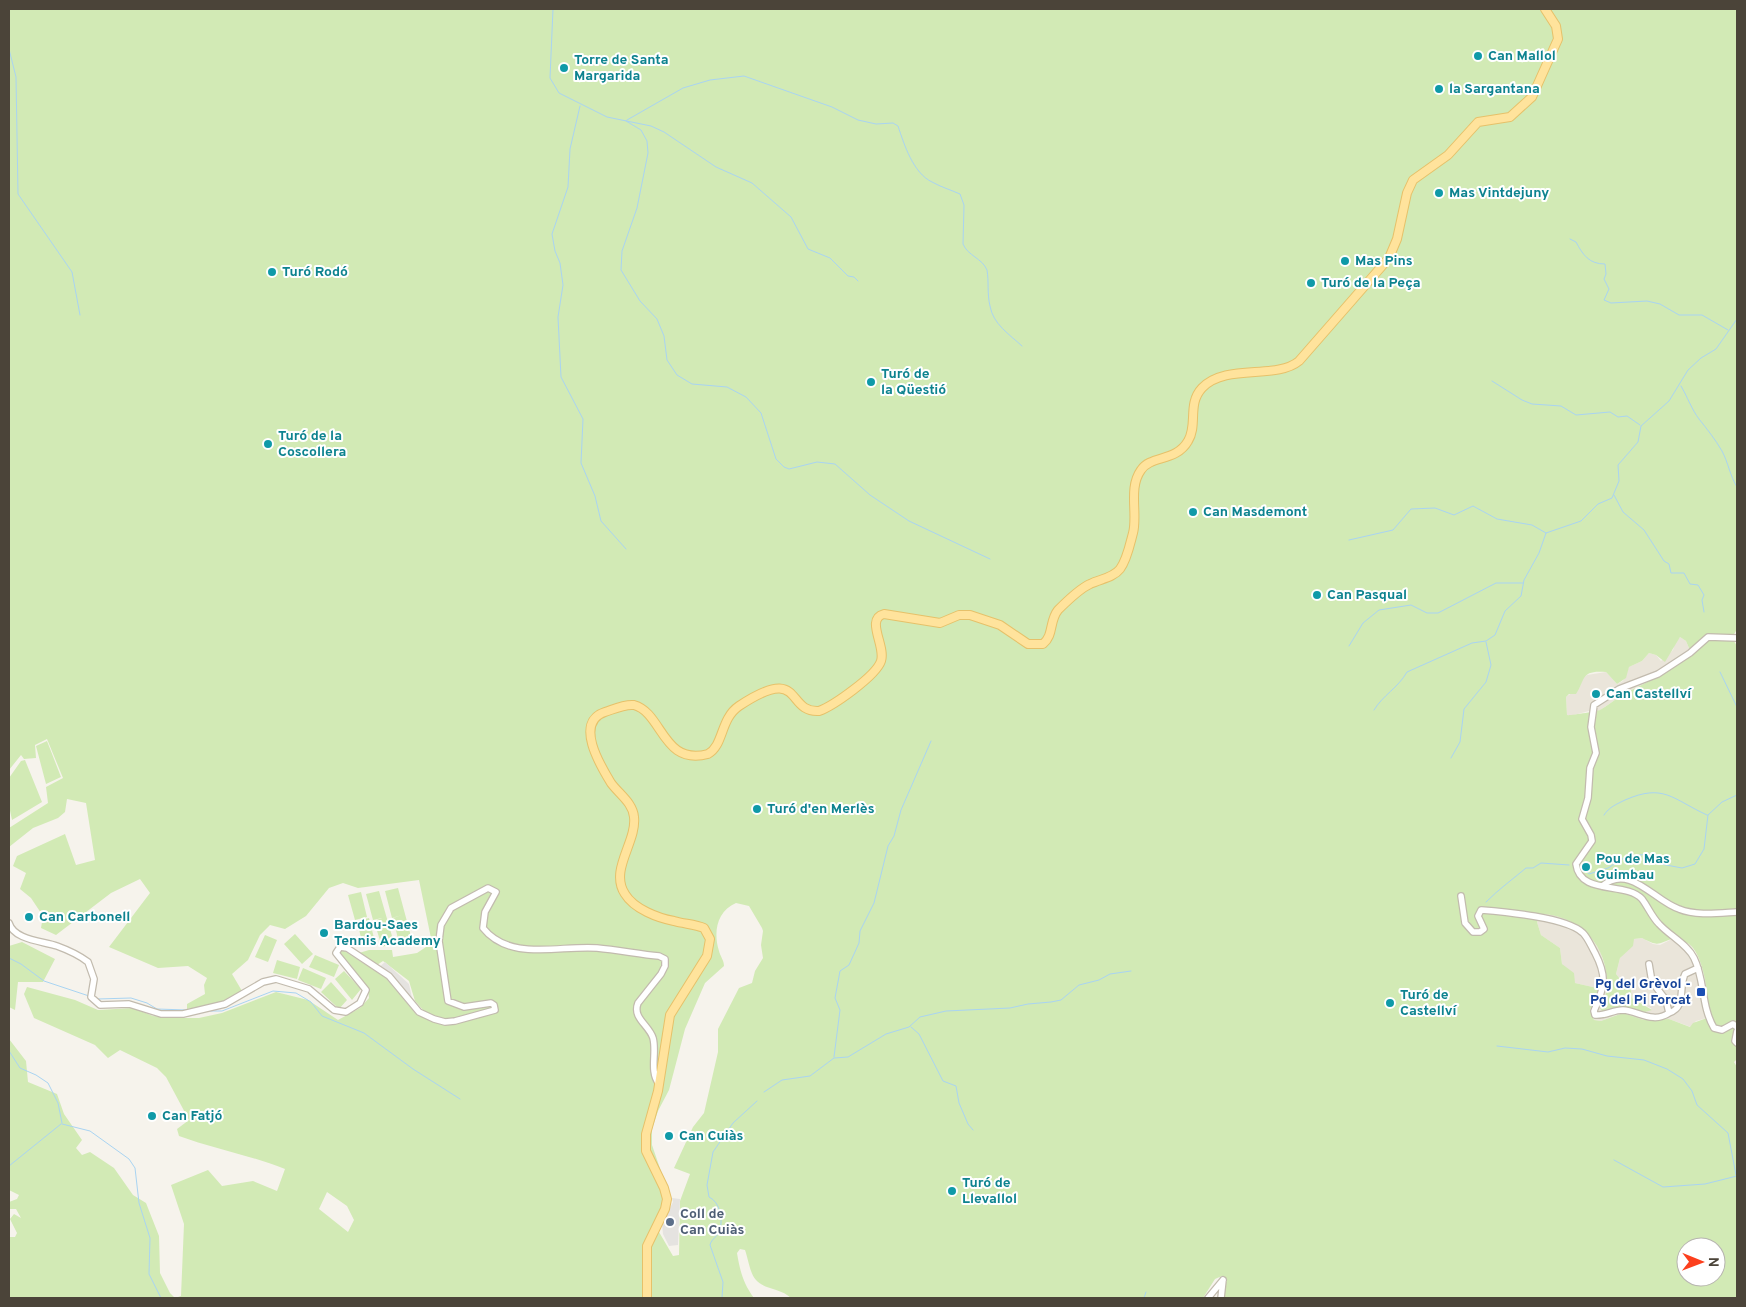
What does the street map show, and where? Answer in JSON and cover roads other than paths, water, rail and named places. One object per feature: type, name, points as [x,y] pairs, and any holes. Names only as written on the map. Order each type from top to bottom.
[{"type":"main road","points":[[647,1298],[647,1246],[663,1213],[666,1199],[645,1145],[659,1084],[670,1015],[706,956],[710,939],[704,928],[661,918],[638,906],[624,892],[620,877],[634,816],[631,806],[613,784],[596,755],[590,729],[592,719],[599,714],[625,705],[638,706],[645,710],[676,750],[689,755],[708,754],[716,746],[722,726],[729,715],[768,689],[778,687],[786,689],[806,709],[818,711],[873,674],[880,663],[882,654],[875,623],[878,617],[884,614],[940,623],[959,615],[970,614],[1000,625],[1028,644],[1035,646],[1043,644],[1050,635],[1058,611],[1082,588],[1113,575],[1122,567],[1134,528],[1134,502],[1138,475],[1145,465],[1174,455],[1187,443],[1191,434],[1193,405],[1200,389],[1218,378],[1257,370],[1284,368],[1299,361],[1388,258],[1397,239],[1407,193],[1413,180],[1457,147],[1478,122],[1510,117],[1532,97],[1558,39],[1556,26],[1545,9]]},
{"type":"street","points":[[1737,638],[1708,637],[1690,653],[1658,674],[1615,691],[1594,705],[1591,727],[1597,745],[1590,768],[1588,798],[1582,819],[1592,842],[1577,861],[1577,867],[1586,880],[1607,889],[1624,890],[1639,897],[1659,925],[1690,951],[1698,968],[1706,1007],[1714,1028],[1722,1030],[1733,1024],[1737,1027]]},
{"type":"street","points":[[1602,886],[1619,880],[1630,880],[1641,884],[1678,909],[1688,912],[1737,912]]},
{"type":"street","points":[[9,923],[11,928],[22,936],[57,946],[88,962],[94,979],[91,995],[100,1005],[130,1004],[161,1014],[184,1014],[225,1004],[263,982],[276,979],[309,989],[334,1010],[340,1012],[353,1009],[364,998],[366,990],[336,953],[340,947],[347,948],[389,976],[419,1012],[434,1019],[450,1021],[493,1012],[495,1007],[491,1003],[464,1008],[448,1001],[444,990],[444,970],[439,936],[442,922],[452,908],[474,894],[488,888],[493,889],[496,892],[485,912],[483,928],[504,944],[524,950],[597,948],[659,956],[664,959],[663,970],[636,1010],[652,1036],[655,1074],[659,1084]]},
{"type":"street","points":[[1461,896],[1465,923],[1474,932],[1480,932],[1484,928],[1478,916],[1481,910],[1525,914],[1564,924],[1582,932],[1597,958],[1604,986],[1594,1011],[1595,1016],[1623,1010],[1642,1016],[1662,1016],[1669,1013],[1677,1009],[1680,1004],[1681,986],[1686,972],[1698,968]]},
{"type":"street","points":[[1649,964],[1652,982],[1666,1000],[1669,1013]]},
{"type":"street","points":[[1736,1041],[1737,1031]]},
{"type":"street","points":[[1208,1298],[1223,1280],[1221,1298]]},
{"type":"waterway","points":[[553,9],[550,78],[559,93],[607,117],[651,126],[664,132],[716,167],[752,183],[791,217],[808,249],[830,258],[848,276],[854,277],[858,281]]},
{"type":"waterway","points":[[9,49],[16,77],[18,194],[72,272],[80,315]]},
{"type":"waterway","points":[[627,120],[683,88],[710,80],[744,76],[832,107],[858,120],[876,124],[893,123],[898,126],[914,165],[925,178],[960,194],[964,205],[963,244],[987,270],[989,301],[994,318],[1022,346]]},
{"type":"waterway","points":[[580,106],[570,149],[568,187],[552,234],[555,251],[560,263],[563,285],[558,317],[561,377],[583,419],[581,463],[595,496],[601,521],[626,549]]},
{"type":"waterway","points":[[626,121],[641,130],[647,141],[648,153],[637,208],[622,251],[621,270],[640,301],[657,319],[664,336],[667,360],[677,375],[692,384],[727,387],[746,397],[761,413],[776,459],[784,467],[789,469],[817,462],[835,464],[870,495],[909,521],[990,559]]},
{"type":"waterway","points":[[1570,239],[1576,242],[1584,255],[1599,264],[1605,264],[1606,274],[1604,279],[1609,289],[1604,300],[1611,303],[1647,301],[1660,304],[1679,315],[1702,315],[1728,330]]},
{"type":"waterway","points":[[1374,710],[1407,672],[1472,643],[1486,641],[1495,635],[1505,611],[1521,596],[1524,580],[1539,553],[1546,533],[1581,521],[1598,504],[1612,498],[1619,481],[1618,465],[1638,442],[1641,426],[1669,401],[1688,370],[1701,358],[1716,349],[1737,319]]},
{"type":"waterway","points":[[1492,381],[1522,400],[1532,404],[1561,406],[1576,415],[1610,412],[1618,417],[1627,416],[1640,425]]},
{"type":"waterway","points":[[1681,386],[1696,415],[1722,451],[1737,487]]},
{"type":"waterway","points":[[1614,495],[1623,512],[1644,530],[1664,561],[1669,564],[1671,573],[1684,573],[1690,584],[1698,585],[1704,595],[1702,600],[1704,612]]},
{"type":"waterway","points":[[1349,540],[1393,530],[1411,509],[1435,508],[1454,515],[1473,506],[1497,519],[1532,525],[1546,533]]},
{"type":"waterway","points":[[1349,646],[1363,623],[1379,610],[1411,605],[1427,613],[1438,613],[1496,583],[1523,583]]},
{"type":"waterway","points":[[1451,758],[1460,742],[1464,709],[1486,682],[1491,665],[1486,642]]},
{"type":"waterway","points":[[1720,672],[1737,707]]},
{"type":"waterway","points":[[834,1057],[840,1010],[835,998],[840,971],[849,965],[859,943],[860,931],[874,903],[888,846],[894,836],[901,810],[931,741]]},
{"type":"waterway","points":[[1604,815],[1616,804],[1638,795],[1649,793],[1668,795],[1707,815]]},
{"type":"waterway","points":[[1708,815],[1722,802],[1737,795]]},
{"type":"waterway","points":[[1582,867],[1589,874],[1608,868],[1624,858],[1646,854],[1661,864],[1682,868],[1695,864],[1704,849],[1708,815]]},
{"type":"waterway","points":[[1486,902],[1526,868],[1533,868],[1541,863],[1569,865]]},
{"type":"waterway","points":[[9,958],[21,964],[44,981],[89,996]]},
{"type":"waterway","points":[[764,1092],[782,1080],[810,1076],[834,1058],[848,1057],[886,1034],[909,1027],[920,1017],[946,1011],[1010,1008],[1061,1000],[1079,985],[1099,980],[1110,974],[1131,971]]},
{"type":"waterway","points":[[210,1011],[222,1011],[273,991],[296,993],[311,1002],[322,1016],[364,1033],[413,1069],[460,1099]]},
{"type":"waterway","points":[[98,999],[131,998],[147,1003],[157,1009],[186,1010]]},
{"type":"waterway","points":[[911,1027],[919,1034],[943,1081],[956,1086],[959,1103],[968,1124],[973,1130]]},
{"type":"waterway","points":[[1497,1046],[1548,1052],[1565,1048],[1582,1049],[1607,1056],[1644,1060],[1667,1069],[1683,1079],[1692,1091],[1697,1105],[1728,1133],[1736,1175]]},
{"type":"waterway","points":[[9,1051],[20,1068],[48,1083],[58,1103],[62,1123]]},
{"type":"waterway","points":[[722,1298],[723,1282],[710,1245],[719,1231],[721,1216],[716,1203],[709,1197],[707,1185],[713,1152],[733,1123],[757,1101]]},
{"type":"waterway","points":[[9,1166],[61,1124]]},
{"type":"waterway","points":[[62,1124],[90,1131],[129,1159],[135,1168],[139,1203],[150,1238],[149,1274],[161,1298]]},
{"type":"waterway","points":[[1614,1160],[1663,1187],[1705,1184],[1737,1176]]},
{"type":"waterway","points":[[1144,1298],[1146,1292]]},
{"type":"place","name":"Can Mallol","points":[[1478,56]]},
{"type":"place","name":"Torre de Santa Margarida","points":[[564,68]]},
{"type":"place","name":"la Sargantana","points":[[1439,89]]},
{"type":"place","name":"Mas Vintdejuny","points":[[1439,193]]},
{"type":"place","name":"Mas Pins","points":[[1345,261]]},
{"type":"place","name":"Turó Rodó","points":[[272,272]]},
{"type":"place","name":"Turó de la Peça","points":[[1311,283]]},
{"type":"place","name":"Turó de la Qüestió","points":[[871,382]]},
{"type":"place","name":"Turó de la Coscollera","points":[[268,444]]},
{"type":"place","name":"Can Masdemont","points":[[1193,512]]},
{"type":"place","name":"Can Pasqual","points":[[1317,595]]},
{"type":"place","name":"Can Castellví","points":[[1596,694]]},
{"type":"place","name":"Turó d'en Merlès","points":[[757,809]]},
{"type":"place","name":"Pou de Mas Guimbau","points":[[1586,867]]},
{"type":"place","name":"Can Carbonell","points":[[29,917]]},
{"type":"place","name":"Bardou-Saes Tennis Academy","points":[[324,933]]},
{"type":"place","name":"Pg del Grèvol - Pg del Pi Forcat","points":[[1701,992]]},
{"type":"place","name":"Turó de Castellví","points":[[1390,1003]]},
{"type":"place","name":"Can Fatjó","points":[[152,1116]]},
{"type":"place","name":"Can Cuiàs","points":[[669,1136]]},
{"type":"place","name":"Turó de Llevallol","points":[[952,1191]]},
{"type":"place","name":"Coll de Can Cuiàs","points":[[670,1222]]}]
